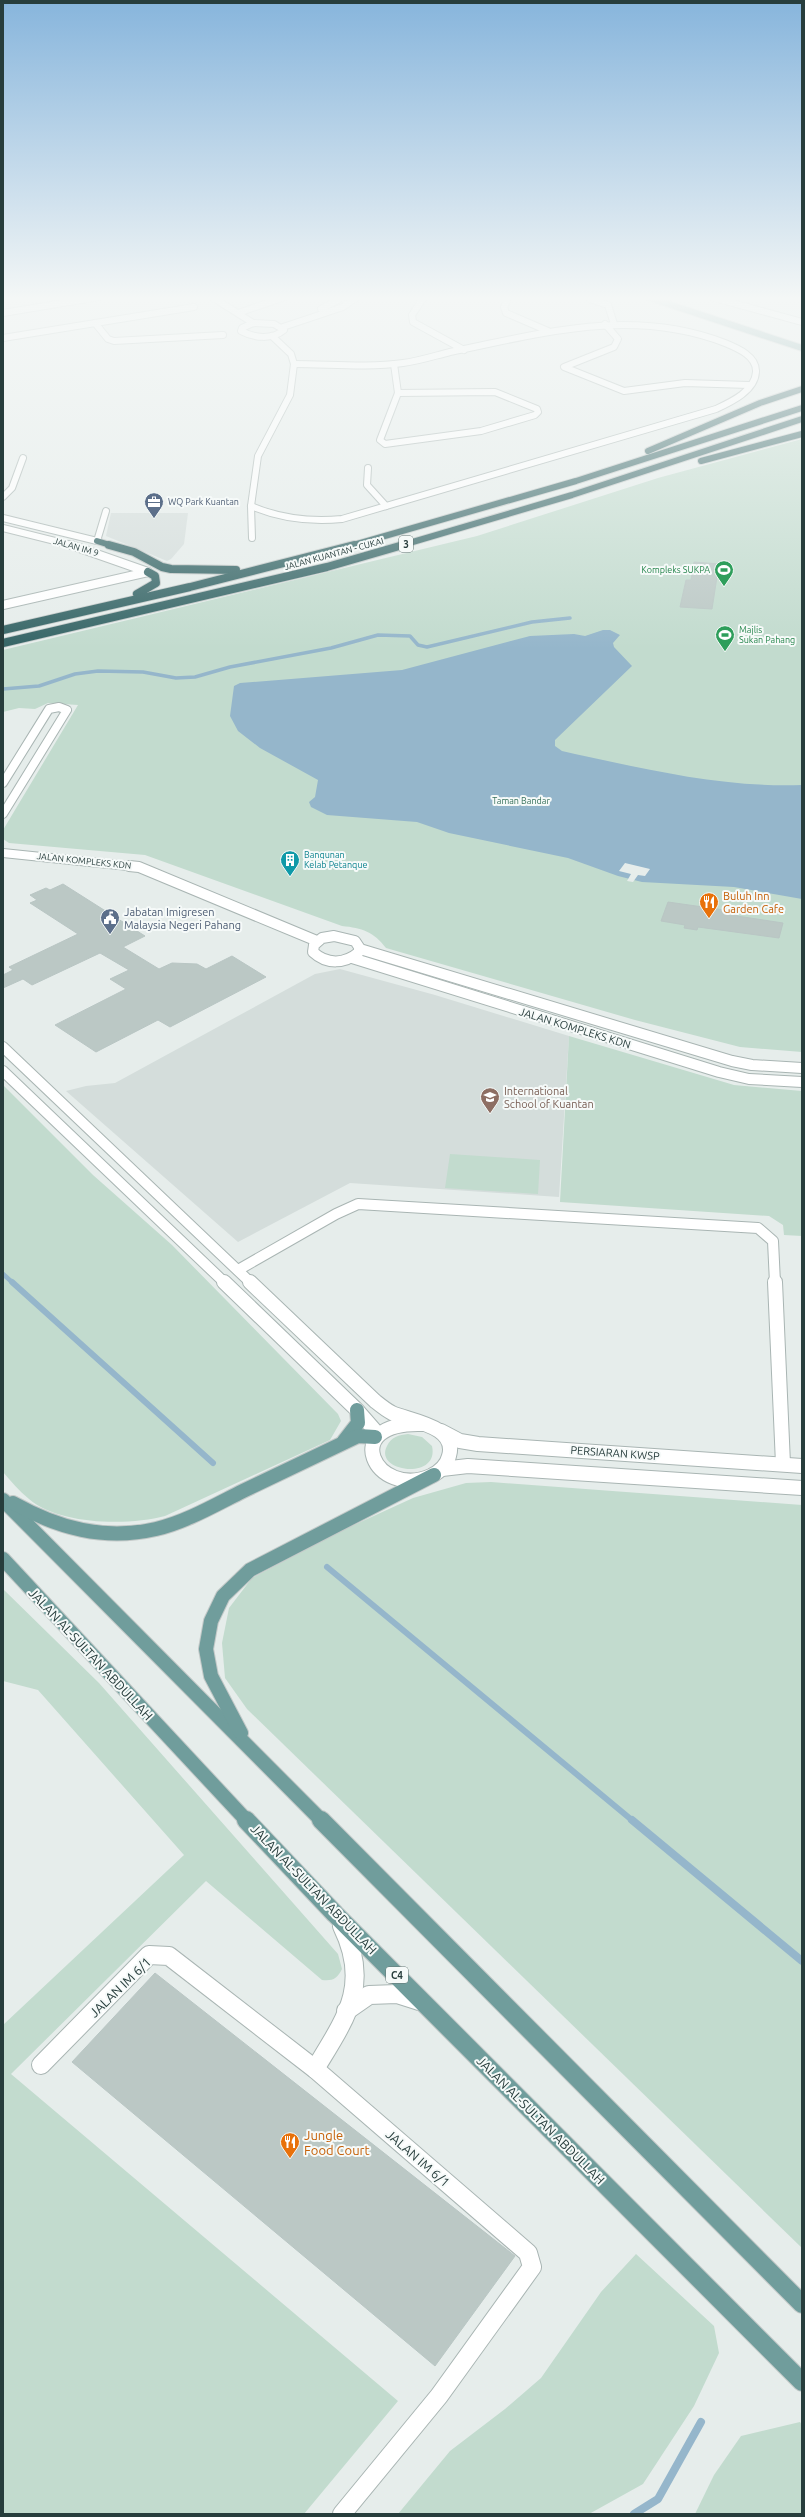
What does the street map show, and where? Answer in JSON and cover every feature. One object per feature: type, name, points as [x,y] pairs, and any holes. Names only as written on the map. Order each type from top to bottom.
[{"type":"highway","points":[[595,476],[734,414]]},
{"type":"highway","name":"JALAN KUANTAN - CUKAI","points":[[3,630],[268,568],[426,526],[595,476],[782,414]]},
{"type":"highway","name":"JALAN KUANTAN - CUKAI","points":[[3,643],[327,567],[612,482],[802,420]]},
{"type":"highway","points":[[612,482],[802,434]]},
{"type":"highway","points":[[97,540],[134,552],[162,567],[171,569],[205,571],[268,568]]},
{"type":"highway","points":[[59,618],[148,590],[157,579],[148,572]]},
{"type":"main road","points":[[341,1445],[358,1423],[357,1410]]},
{"type":"main road","points":[[3,1499],[40,1518],[71,1529],[114,1533],[156,1529],[187,1518],[361,1435],[377,1436]]},
{"type":"main road","points":[[246,1744],[211,1676],[206,1649],[211,1621],[223,1596],[250,1570],[438,1472]]},
{"type":"main road","points":[[3,1499],[802,2304]]},
{"type":"main road","name":"JALAN AL-SULTAN ABDULLAH","points":[[3,1559],[93,1658],[335,1914],[802,2382]]},
{"type":"street","points":[[252,538],[251,506],[258,456],[280,414]]},
{"type":"street","points":[[390,414],[380,440],[385,444],[480,431],[536,414]]},
{"type":"street","points":[[251,506],[282,519],[313,521],[342,519],[697,414]]},
{"type":"street","points":[[3,497],[12,488],[23,458]]},
{"type":"street","points":[[368,468],[365,476],[366,486],[386,506]]},
{"type":"street","points":[[97,540],[106,511]]},
{"type":"street","name":"JALAN IM 9","points":[[3,518],[97,540]]},
{"type":"street","name":"JALAN IM 9","points":[[3,528],[80,547],[148,572]]},
{"type":"street","points":[[3,604],[148,572]]},
{"type":"street","points":[[3,783],[49,709],[53,707],[66,709],[67,710],[3,814]]},
{"type":"street","name":"JALAN KOMPLEKS KDN","points":[[3,852],[139,867],[317,941]]},
{"type":"street","points":[[328,936],[347,937],[357,941],[360,948],[352,958],[339,961],[320,958],[313,952],[314,944],[317,941],[328,936]]},
{"type":"street","name":"JALAN KOMPLEKS KDN","points":[[360,948],[745,1064],[802,1068]]},
{"type":"street","name":"JALAN KOMPLEKS KDN","points":[[352,958],[740,1078],[802,1082]]},
{"type":"street","points":[[3,1047],[375,1401],[393,1413],[428,1425],[445,1438],[450,1449],[447,1462],[438,1472]]},
{"type":"street","points":[[740,1078],[745,1064]]},
{"type":"street","points":[[3,1071],[357,1410],[377,1436]]},
{"type":"street","points":[[24,1091],[42,1083]]},
{"type":"street","points":[[238,1270],[336,1214],[358,1204],[596,1217],[758,1228],[765,1232],[773,1241],[784,1464]]},
{"type":"street","points":[[206,1264],[223,1256]]},
{"type":"street","name":"PERSIARAN KWSP","points":[[802,1466],[478,1444],[460,1441],[428,1425],[402,1422],[390,1426],[377,1436],[371,1452],[373,1460],[388,1475],[412,1480],[438,1472],[468,1466],[802,1488]]},
{"type":"street","points":[[315,2069],[346,2011],[356,1979],[352,1947],[335,1914]]},
{"type":"street","name":"JALAN IM 6/1","points":[[42,2066],[149,1956],[169,1956],[315,2069],[528,2253],[532,2268],[439,2396],[342,2514]]},
{"type":"street","points":[[346,2011],[369,1995],[397,1994],[426,2004]]},
{"type":"shaded area","points":[[111,513],[188,513],[184,544],[171,559],[167,561],[106,536]]},
{"type":"shaded area","points":[[340,969],[435,995],[569,1036],[559,1197],[350,1183],[238,1242],[66,1091],[86,1086],[115,1083],[315,974]]},
{"type":"green space","name":"Taman Bandar","points":[[802,439],[802,1052],[740,1047],[635,1020],[386,948],[377,938],[362,930],[342,926],[145,855],[9,843],[3,839],[3,830],[78,705],[48,703],[35,709],[19,708],[3,712],[3,650],[477,536],[658,478]]},
{"type":"green space","points":[[569,1036],[734,1085],[802,1091],[802,1236],[784,1235],[783,1225],[769,1216],[560,1202]]},
{"type":"green space","points":[[3,1085],[93,1175],[172,1245],[338,1414],[341,1421],[330,1440],[165,1516],[150,1519],[114,1522],[94,1521],[58,1514],[42,1508],[29,1499],[15,1486],[3,1472]]},
{"type":"green space","points":[[450,1154],[540,1160],[538,1194],[445,1188]]},
{"type":"green space","points":[[408,1434],[422,1437],[432,1446],[432,1457],[426,1464],[418,1468],[407,1469],[397,1467],[389,1462],[385,1455],[387,1446],[391,1440],[398,1436]]},
{"type":"green space","points":[[491,1482],[802,1505],[802,2248],[247,1709],[225,1678],[222,1643],[229,1608],[252,1578],[343,1530],[413,1498],[466,1483]]},
{"type":"green space","points":[[3,1589],[99,1683],[338,1954],[342,1969],[334,1979],[322,1980],[206,1881],[11,2074],[398,2401],[304,2514],[3,2514],[3,2025],[184,1855],[38,1690],[3,1681]]},
{"type":"green space","points":[[636,2254],[714,2326],[719,2353],[694,2406],[643,2484],[589,2514],[398,2514],[450,2451],[505,2409],[541,2378],[601,2292]]},
{"type":"green space","points":[[800,2422],[802,2425],[802,2514],[695,2514],[714,2475],[741,2436]]},
{"type":"water","points":[[603,630],[610,630],[620,635],[613,643],[614,647],[632,666],[555,740],[555,746],[562,751],[688,777],[745,784],[802,785],[802,899],[734,887],[642,882],[618,876],[568,858],[449,833],[417,822],[327,815],[311,807],[309,802],[315,797],[318,780],[260,748],[238,731],[230,716],[234,686],[240,683],[402,670],[530,636],[574,634],[585,636]]},
{"type":"pier","points":[[625,863],[650,869],[645,876],[638,875],[633,882],[627,881],[631,874],[619,871]]},
{"type":"building","name":"Majlis Sukan Pahang","points":[[694,562],[719,564],[712,609],[680,607],[686,580],[691,580]]},
{"type":"building","points":[[63,884],[145,936],[123,947],[159,969],[172,963],[197,964],[206,969],[232,956],[266,977],[170,1027],[158,1020],[96,1052],[55,1025],[126,989],[110,979],[129,970],[100,953],[32,985],[23,979],[3,988],[3,975],[13,970],[9,967],[78,934],[30,903],[37,900],[30,895],[46,888],[50,890]]},
{"type":"building","name":"Buluh Inn Garden Cafe","points":[[668,902],[738,912],[737,916],[783,923],[779,938],[698,927],[697,930],[684,928],[685,925],[661,921]]},
{"type":"building","name":"Jungle Food Court","points":[[155,1973],[515,2256],[435,2366],[72,2062]]},
{"type":"waterway","points":[[3,689],[39,686],[75,674],[98,671],[143,672],[176,678],[195,677],[230,667],[331,648],[378,635],[410,636],[418,645],[427,647],[532,622],[570,618]]},
{"type":"waterway","points":[[3,1274],[13,1283]]},
{"type":"waterway","points":[[12,1282],[213,1463]]},
{"type":"waterway","points":[[327,1567],[633,1821]]},
{"type":"waterway","points":[[632,1820],[802,1961]]},
{"type":"waterway","points":[[634,2514],[658,2499],[701,2422]]},
{"type":"place","name":"WQ Park Kuantan","points":[[154,519]]},
{"type":"place","name":"Kompleks SUKPA","points":[[724,587]]},
{"type":"place","name":"Majlis Sukan Pahang","points":[[725,652]]},
{"type":"place","name":"Bangunan Kelab Petanque","points":[[290,877]]},
{"type":"place","name":"Buluh Inn Garden Cafe","points":[[709,919]]},
{"type":"place","name":"Jabatan Imigresen Malaysia Negeri Pahang","points":[[110,935]]},
{"type":"place","name":"International School of Kuantan","points":[[490,1114]]},
{"type":"place","name":"Jungle Food Court","points":[[290,2159]]}]
